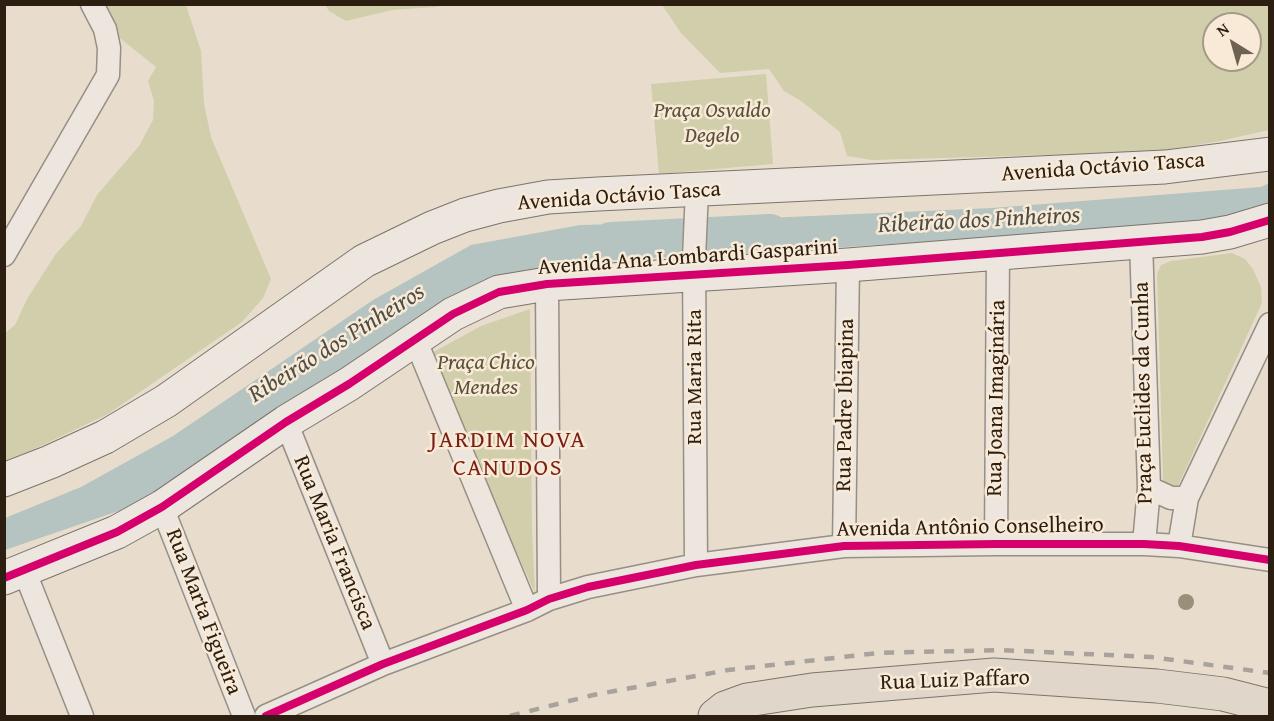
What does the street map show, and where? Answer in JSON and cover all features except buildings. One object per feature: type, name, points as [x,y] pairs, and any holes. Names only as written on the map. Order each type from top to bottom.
[{"type":"main road","name":"Rua Luiz Paffaro","points":[[715,717],[725,708],[747,700],[812,690],[906,680],[994,675],[1157,686],[1223,694],[1269,706]]},
{"type":"street","points":[[4,255],[108,75],[109,48],[105,29],[92,4]]},
{"type":"street","name":"Avenida Octávio Tasca","points":[[4,480],[105,436],[166,401],[364,261],[432,228],[488,209],[548,197],[697,199],[1165,168],[1269,154]]},
{"type":"street","name":"Rua Maria Rita","points":[[696,565],[694,267],[697,199]]},
{"type":"street","name":"Avenida Ana Lombardi Gasparini","points":[[14,574],[117,532],[162,507],[286,422],[349,384],[453,314],[499,292],[547,284],[694,267],[848,265],[1211,235],[1269,220]]},
{"type":"street","name":"Praça Euclides da Cunha","points":[[1141,241],[1149,488],[1144,544]]},
{"type":"street","name":"Rua Joana Imaginária","points":[[996,544],[998,252]]},
{"type":"street","name":"Rua Padre Ibiapina","points":[[844,546],[848,265]]},
{"type":"street","points":[[547,284],[549,600]]},
{"type":"street","name":"Praça Euclides da Cunha","points":[[1179,546],[1187,498],[1269,324]]},
{"type":"street","points":[[415,339],[527,610]]},
{"type":"street","name":"Rua Maria Francisca","points":[[286,422],[383,664]]},
{"type":"street","points":[[1149,488],[1171,498],[1187,498]]},
{"type":"street","name":"Rua Marta Figueira","points":[[162,507],[244,717]]},
{"type":"street","name":"Avenida Antônio Conselheiro","points":[[266,717],[383,664],[549,600],[588,587],[696,565],[844,546],[996,544],[1179,546],[1269,560]]},
{"type":"street","points":[[14,574],[82,717]]},
{"type":"green space","points":[[97,5],[186,5],[201,51],[204,104],[211,137],[271,279],[263,298],[242,322],[108,414],[5,463],[5,333],[15,325],[27,299],[55,255],[81,226],[97,195],[139,146],[153,120],[154,101],[148,81],[156,67],[116,35]]},
{"type":"green space","points":[[325,5],[442,5],[392,10],[346,21],[329,11]]},
{"type":"green space","points":[[662,5],[1269,5],[1269,130],[1154,152],[872,160],[847,156],[840,132],[801,101],[784,91],[769,69],[720,73],[681,33]]},
{"type":"green space","name":"Praça Osvaldo Degelo","points":[[766,74],[773,164],[659,174],[651,84]]},
{"type":"green space","points":[[1232,253],[1245,259],[1253,269],[1261,287],[1262,303],[1177,488],[1168,488],[1163,480],[1157,274],[1161,265],[1171,261]]},
{"type":"green space","name":"Praça Chico Mendes","points":[[530,309],[532,530],[535,593],[428,355],[481,326]]},
{"type":"water","points":[[1269,183],[1269,212],[1240,222],[719,255],[721,220],[992,208],[1261,187]]},
{"type":"water","points":[[663,223],[663,252],[497,279],[449,297],[139,504],[5,550],[5,518],[81,487],[173,436],[373,300],[471,245],[580,225]]},
{"type":"waterway","name":"Ribeirão dos Pinheiros","points":[[611,241],[770,233]]},
{"type":"railway","points":[[510,716],[593,695],[728,670],[878,653],[1000,650],[1151,657],[1270,673]]},
{"type":"cycle path","points":[[4,578],[117,532],[162,507],[286,422],[349,384],[453,314],[499,292],[547,284],[848,265],[1202,237],[1230,232],[1270,220]]},
{"type":"cycle path","points":[[266,716],[383,664],[527,610],[549,599],[588,587],[696,565],[844,546],[996,544],[1179,546],[1270,560]]},
{"type":"district","name":"JARDIM NOVA CANUDOS","points":[[508,455]]}]
